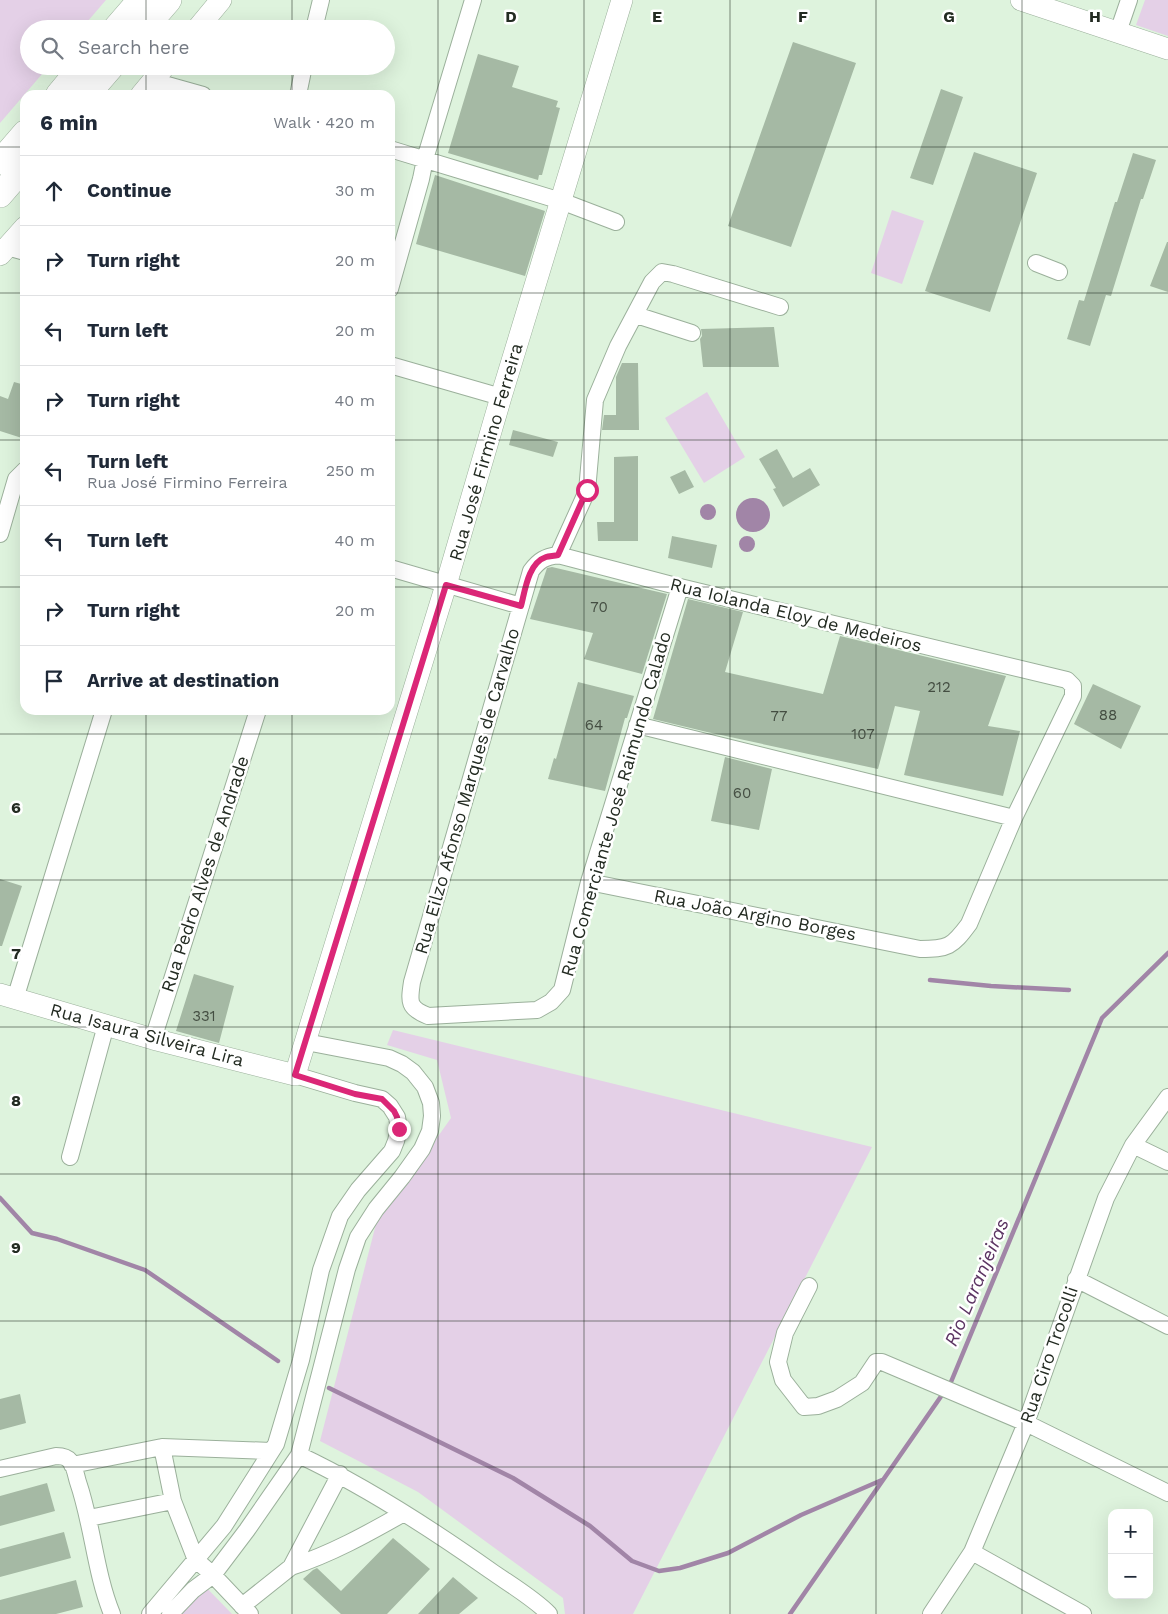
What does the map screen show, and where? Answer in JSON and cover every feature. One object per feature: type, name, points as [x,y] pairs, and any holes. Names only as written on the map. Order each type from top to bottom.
[{"type":"highway","points":[[123,20],[140,0]]},
{"type":"highway","points":[[152,20],[169,0]]},
{"type":"highway","points":[[62,90],[75,75]]},
{"type":"highway","points":[[91,90],[104,75]]},
{"type":"highway","points":[[0,162],[20,139]]},
{"type":"highway","points":[[0,195],[20,172]]},
{"type":"main road","points":[[204,20],[221,0]]},
{"type":"main road","name":"Rua José Firmino Ferreira","points":[[295,1075],[446,585],[622,0]]},
{"type":"main road","points":[[1021,0],[1168,49]]},
{"type":"main road","points":[[11,251],[20,236]]},
{"type":"main road","name":"Rua Isaura Silveira Lira","points":[[8,996],[153,1039],[295,1075]]},
{"type":"street","points":[[316,20],[321,0]]},
{"type":"street","points":[[395,272],[425,159],[473,0]]},
{"type":"street","points":[[1118,32],[1129,0]]},
{"type":"street","points":[[299,90],[302,75]]},
{"type":"street","points":[[153,81],[185,90]]},
{"type":"street","points":[[395,150],[561,201],[616,222]]},
{"type":"street","points":[[1036,263],[1059,272]]},
{"type":"street","points":[[558,555],[587,490],[595,400],[618,346],[652,282],[662,272],[673,274],[780,307]]},
{"type":"street","points":[[636,315],[692,333]]},
{"type":"street","points":[[395,366],[501,397]]},
{"type":"street","points":[[0,534],[20,475]]},
{"type":"street","name":"Rua Eilzo Afonso Marques de Carvalho","points":[[537,1010],[428,1016],[417,1012],[411,1005],[410,996],[412,982],[531,571],[538,562],[546,557],[558,555]]},
{"type":"street","name":"Rua Iolanda Eloy de Medeiros","points":[[558,555],[680,587],[1067,680]]},
{"type":"street","points":[[395,570],[521,606]]},
{"type":"street","name":"Rua Comerciante José Raimundo Calado","points":[[537,1010],[551,1002],[562,990],[589,882],[680,587]]},
{"type":"street","name":"Rua João Argino Borges","points":[[589,882],[920,949],[946,947],[958,939],[969,924],[1014,818],[1073,696],[1073,686],[1067,680]]},
{"type":"street","points":[[8,996],[102,715]]},
{"type":"street","name":"Rua Pedro Alves de Andrade","points":[[153,1039],[256,715]]},
{"type":"street","points":[[637,725],[1014,818]]},
{"type":"street","points":[[70,1157],[106,1025]]},
{"type":"street","points":[[170,1614],[193,1590],[213,1575],[299,1455],[347,1269],[358,1237],[376,1209],[422,1149],[430,1131],[431,1102],[425,1087],[413,1072],[402,1064],[389,1058],[306,1042]]},
{"type":"street","points":[[150,1614],[224,1526],[276,1444],[300,1360],[321,1270],[340,1216],[358,1190],[392,1151],[396,1141],[399,1129],[397,1117],[394,1111],[382,1099],[355,1094],[295,1075]]},
{"type":"street","name":"Rua Ciro Trocolli","points":[[931,1614],[972,1552],[1026,1423],[1106,1198],[1133,1145],[1168,1097]]},
{"type":"street","points":[[1133,1145],[1168,1162]]},
{"type":"street","points":[[1076,1279],[1168,1326]]},
{"type":"street","points":[[809,1286],[786,1333],[778,1362],[782,1380],[804,1406],[818,1406],[837,1399],[862,1383],[876,1362],[882,1362],[1026,1423],[1168,1493]]},
{"type":"street","points":[[72,1465],[162,1447],[271,1451]]},
{"type":"street","points":[[162,1447],[173,1500],[196,1560],[246,1610],[290,1567],[340,1474]]},
{"type":"street","points":[[299,1455],[340,1474],[404,1512],[448,1541],[549,1614]]},
{"type":"street","points":[[0,1469],[56,1456],[70,1460],[89,1518],[99,1575],[112,1614]]},
{"type":"street","points":[[89,1518],[173,1500]]},
{"type":"street","points":[[290,1567],[316,1559],[348,1544],[404,1512]]},
{"type":"street","points":[[972,1552],[1083,1614]]},
{"type":"shaded area","points":[[0,0],[106,0],[89,20],[20,20],[20,75],[41,75],[28,90],[20,90],[20,100],[0,123]]},
{"type":"shaded area","points":[[1145,0],[1168,0],[1168,36],[1136,25]]},
{"type":"shaded area","points":[[892,210],[924,221],[902,284],[871,273]]},
{"type":"shaded area","points":[[707,392],[745,457],[704,483],[665,418]]},
{"type":"shaded area","points":[[753,498],[765,503],[770,515],[765,527],[753,532],[741,527],[736,515],[741,503]]},
{"type":"shaded area","points":[[705,504],[711,504],[716,509],[714,518],[705,520],[700,515],[700,509]]},
{"type":"shaded area","points":[[744,536],[750,536],[755,541],[753,550],[744,552],[739,547],[739,541]]},
{"type":"shaded area","points":[[393,1030],[872,1147],[633,1614],[565,1614],[563,1598],[418,1492],[320,1441],[376,1224],[451,1118],[437,1060],[387,1045]]},
{"type":"shaded area","points":[[199,1580],[232,1614],[166,1614]]},
{"type":"building","points":[[793,42],[856,63],[791,247],[728,226]]},
{"type":"building","points":[[478,54],[519,66],[512,87],[558,101],[556,107],[560,108],[542,175],[539,175],[538,180],[448,153]]},
{"type":"building","points":[[941,89],[963,97],[933,185],[910,178]]},
{"type":"building","points":[[974,152],[1037,173],[990,312],[925,291]]},
{"type":"building","points":[[1133,153],[1156,160],[1143,199],[1141,199],[1111,296],[1106,295],[1090,346],[1067,339],[1079,300],[1084,301],[1115,202],[1117,202]]},
{"type":"building","points":[[435,175],[545,211],[525,276],[416,244]]},
{"type":"building","points":[[1168,242],[1168,292],[1150,286]]},
{"type":"building","points":[[774,327],[779,367],[703,367],[700,339],[702,336],[701,329]]},
{"type":"building","points":[[622,363],[638,363],[639,430],[602,430],[604,415],[616,415],[616,377]]},
{"type":"building","points":[[14,382],[20,384],[20,437],[0,431],[0,396],[8,399]]},
{"type":"building","points":[[513,430],[558,442],[553,457],[509,445]]},
{"type":"building","points":[[777,449],[793,478],[810,468],[820,485],[783,507],[773,489],[776,488],[759,459]]},
{"type":"building","points":[[638,456],[638,541],[598,541],[597,522],[614,522],[614,457]]},
{"type":"building","points":[[685,470],[694,487],[679,494],[670,477]]},
{"type":"building","points":[[672,536],[717,545],[712,568],[668,558]]},
{"type":"building","points":[[552,567],[667,594],[642,674],[584,659],[593,633],[530,619],[547,568]]},
{"type":"building","points":[[688,599],[743,612],[725,672],[823,694],[840,636],[1006,676],[988,726],[1020,731],[1003,796],[904,775],[920,711],[895,706],[878,769],[653,719]]},
{"type":"building","points":[[578,682],[634,696],[627,718],[625,718],[605,791],[548,779],[554,758],[556,759]]},
{"type":"building","points":[[1093,684],[1141,706],[1121,749],[1074,724]]},
{"type":"building","points":[[725,757],[772,769],[759,830],[711,821]]},
{"type":"building","points":[[0,879],[22,886],[2,946],[0,946]]},
{"type":"building","points":[[194,974],[234,986],[219,1043],[176,1031]]},
{"type":"building","points":[[20,1394],[26,1423],[0,1430],[0,1399]]},
{"type":"building","points":[[47,1483],[55,1511],[0,1526],[0,1496]]},
{"type":"building","points":[[64,1532],[71,1558],[0,1577],[0,1549]]},
{"type":"building","points":[[393,1538],[430,1569],[387,1614],[341,1614],[303,1579],[317,1568],[341,1591]]},
{"type":"building","points":[[453,1577],[478,1598],[459,1614],[418,1614]]},
{"type":"building","points":[[76,1580],[83,1607],[56,1614],[0,1614],[0,1600]]},
{"type":"waterway","name":"Rio Laranjeiras","points":[[790,1614],[951,1382],[1102,1018],[1168,953]]},
{"type":"waterway","points":[[930,980],[991,986],[1069,990]]},
{"type":"waterway","points":[[0,1198],[32,1233],[57,1239],[145,1270],[278,1361]]},
{"type":"waterway","points":[[329,1388],[513,1478],[590,1526],[632,1561],[659,1571],[680,1568],[728,1553],[801,1515],[882,1480]]},
{"type":"route","points":[[399,1129],[394,1111],[382,1099],[355,1094],[295,1075],[446,585],[521,606],[531,571],[538,562],[546,557],[558,555],[587,490]]}]
